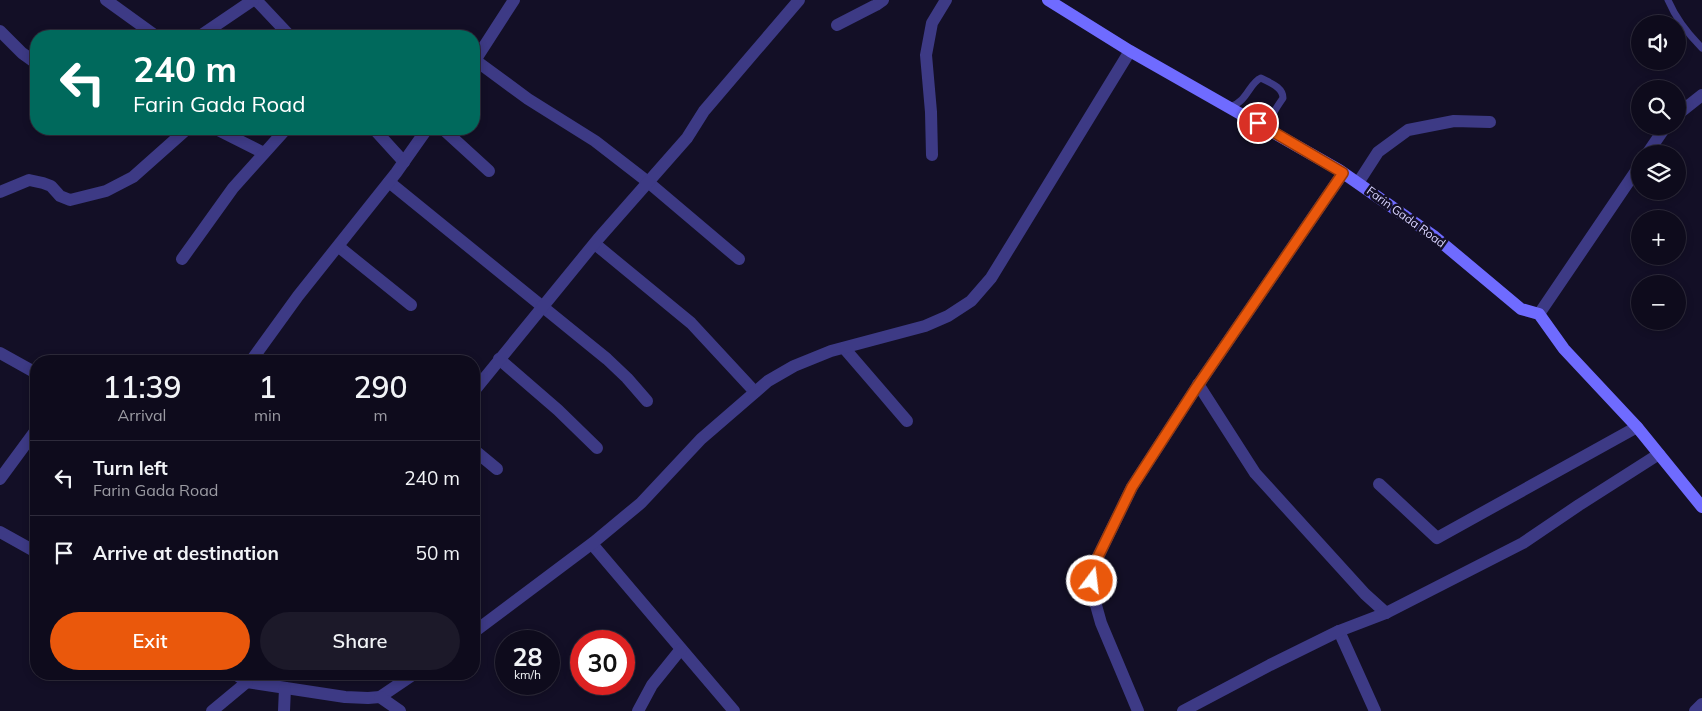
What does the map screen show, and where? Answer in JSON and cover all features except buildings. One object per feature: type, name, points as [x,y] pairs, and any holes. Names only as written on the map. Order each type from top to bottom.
[{"type":"main road","name":"Farin Gada Road","points":[[1054,1],[1130,51],[1343,173],[1435,237],[1521,309],[1539,314]]},
{"type":"main road","points":[[1539,314],[1564,349],[1637,427],[1702,507]]},
{"type":"street","points":[[106,0],[148,30]]},
{"type":"street","points":[[209,30],[255,0],[284,30]]},
{"type":"street","points":[[480,52],[514,0]]},
{"type":"street","points":[[480,384],[595,244],[687,138],[704,111],[799,0]]},
{"type":"street","points":[[837,25],[876,6],[883,0]]},
{"type":"street","points":[[932,155],[926,55],[932,23],[946,0]]},
{"type":"street","points":[[0,31],[30,59]]},
{"type":"street","points":[[480,628],[592,544],[641,503],[701,439],[768,381],[794,366],[831,351],[925,326],[948,316],[971,301],[991,278],[1130,51]]},
{"type":"street","points":[[480,65],[595,141],[648,182],[738,258]]},
{"type":"street","points":[[1686,108],[1702,95]]},
{"type":"street","points":[[1358,183],[1378,152],[1408,130],[1454,121],[1490,122]]},
{"type":"street","points":[[0,192],[29,180],[51,186],[60,196],[70,200],[106,191],[133,177],[180,135]]},
{"type":"street","points":[[228,135],[264,153]]},
{"type":"street","points":[[182,259],[233,188],[280,135]]},
{"type":"street","points":[[379,135],[404,162]]},
{"type":"street","points":[[256,355],[298,296],[389,182],[422,135]]},
{"type":"street","points":[[450,135],[489,171]]},
{"type":"street","points":[[1138,711],[1101,623],[1094,598],[1092,569],[1132,487],[1198,384],[1343,173]]},
{"type":"street","points":[[1539,314],[1631,178]]},
{"type":"street","points":[[389,182],[607,359],[627,378],[647,402]]},
{"type":"street","points":[[595,244],[691,323],[755,392]]},
{"type":"street","points":[[339,246],[411,305]]},
{"type":"street","points":[[844,348],[907,421]]},
{"type":"street","points":[[0,353],[30,370]]},
{"type":"street","points":[[499,360],[551,404],[597,448]]},
{"type":"street","points":[[1198,384],[1255,473],[1365,594],[1386,613]]},
{"type":"street","points":[[1379,484],[1437,538],[1637,427]]},
{"type":"street","points":[[0,479],[30,438]]},
{"type":"street","points":[[1183,711],[1270,664],[1339,630],[1386,613],[1456,579],[1523,543],[1659,454]]},
{"type":"street","points":[[480,455],[497,469]]},
{"type":"street","points":[[0,532],[30,549]]},
{"type":"street","points":[[592,544],[734,711]]},
{"type":"street","points":[[1339,630],[1375,711]]},
{"type":"street","points":[[638,711],[652,685],[681,648]]},
{"type":"street","points":[[244,680],[345,697],[368,698],[380,697],[405,680]]},
{"type":"street","points":[[212,711],[247,682]]},
{"type":"street","points":[[284,711],[285,688]]},
{"type":"street","points":[[380,697],[400,711]]},
{"type":"street","points":[[1695,711],[1702,704]]},
{"type":"lane","points":[[1668,0],[1672,11],[1688,34],[1702,48]]},
{"type":"lane","points":[[1230,107],[1238,104],[1245,98],[1256,80],[1260,78],[1265,80],[1282,90],[1283,94],[1283,98],[1272,117],[1272,131]]},
{"type":"route","points":[[1092,581],[1092,569],[1132,487],[1196,388],[1343,173],[1258,123]]}]
